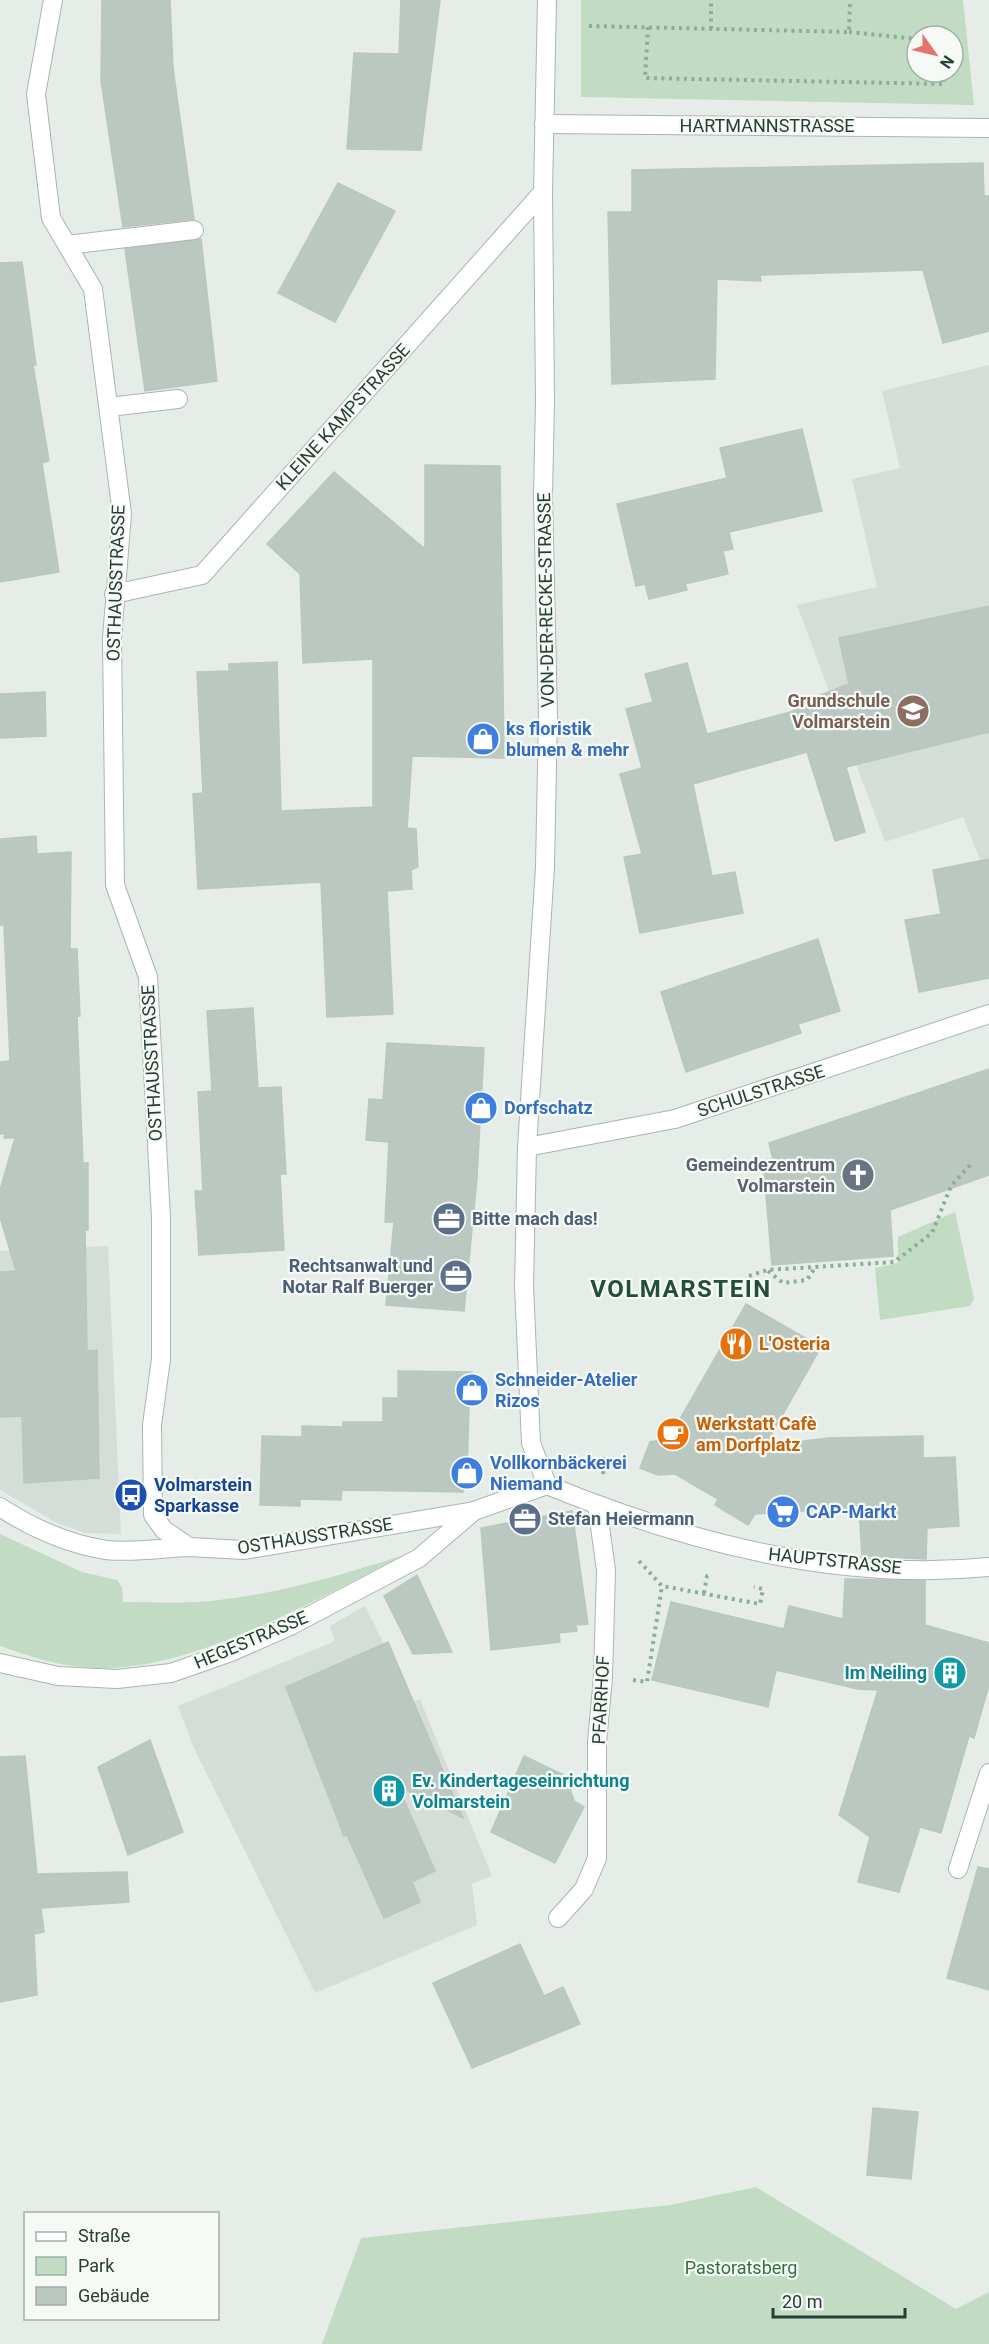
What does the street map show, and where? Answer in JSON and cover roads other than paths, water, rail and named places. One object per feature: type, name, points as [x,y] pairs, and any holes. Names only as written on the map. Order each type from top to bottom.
[{"type":"street","name":"OSTHAUSSTRASSE","points":[[53,0],[36,94],[51,218],[93,290],[122,514],[112,638],[116,885],[148,977],[160,1218],[161,1359],[152,1425],[153,1515],[164,1530],[189,1547],[244,1550],[474,1511],[547,1485]]},
{"type":"street","name":"VON-DER-RECKE-STRASSE","points":[[547,0],[543,192],[545,402],[543,495],[548,727],[545,867],[527,1147],[524,1286],[531,1443],[547,1485]]},
{"type":"street","name":"HARTMANNSTRASSE","points":[[544,124],[989,128]]},
{"type":"street","name":"KLEINE KAMPSTRASSE","points":[[114,594],[202,575],[543,192]]},
{"type":"street","points":[[67,245],[194,230]]},
{"type":"street","points":[[109,407],[178,399]]},
{"type":"street","name":"SCHULSTRASSE","points":[[527,1147],[675,1119],[989,1014]]},
{"type":"street","name":"HAUPTSTRASSE","points":[[547,1485],[597,1505],[716,1543],[799,1560],[886,1569],[989,1567]]},
{"type":"street","name":"PFARRHOF","points":[[558,1918],[584,1889],[597,1858],[597,1742],[603,1677],[606,1570],[597,1505]]},
{"type":"street","points":[[0,1508],[19,1520],[66,1541],[108,1550],[189,1547]]},
{"type":"street","name":"HEGESTRASSE","points":[[0,1663],[58,1676],[117,1679],[171,1672],[231,1652],[290,1626],[419,1558],[474,1511]]},
{"type":"street","points":[[958,1869],[989,1773]]},
{"type":"place","name":"Grundschule Volmarstein","points":[[913,711]]},
{"type":"place","name":"ks floristik blumen & mehr","points":[[483,739]]},
{"type":"place","name":"Dorfschatz","points":[[481,1108]]},
{"type":"place","name":"Gemeindezentrum Volmarstein","points":[[858,1175]]},
{"type":"place","name":"Bitte mach das!","points":[[449,1219]]},
{"type":"place","name":"Rechtsanwalt und Notar Ralf Buerger","points":[[456,1276]]},
{"type":"place","name":"L'Osteria","points":[[736,1344]]},
{"type":"place","name":"Schneider-Atelier Rizos","points":[[472,1390]]},
{"type":"place","name":"Werkstatt Cafè am Dorfplatz","points":[[673,1434]]},
{"type":"place","name":"Vollkornbäckerei Niemand","points":[[467,1473]]},
{"type":"place","name":"Volmarstein Sparkasse","points":[[131,1495]]},
{"type":"place","name":"CAP-Markt","points":[[783,1512]]},
{"type":"place","name":"Stefan Heiermann","points":[[525,1519]]},
{"type":"place","name":"Im Neiling","points":[[950,1673]]},
{"type":"place","name":"Ev. Kindertageseinrichtung Volmarstein","points":[[389,1791]]},
{"type":"district","name":"VOLMARSTEIN","points":[[681,1289]]},
{"type":"park label","name":"Pastoratsberg","points":[[741,2268]]}]
